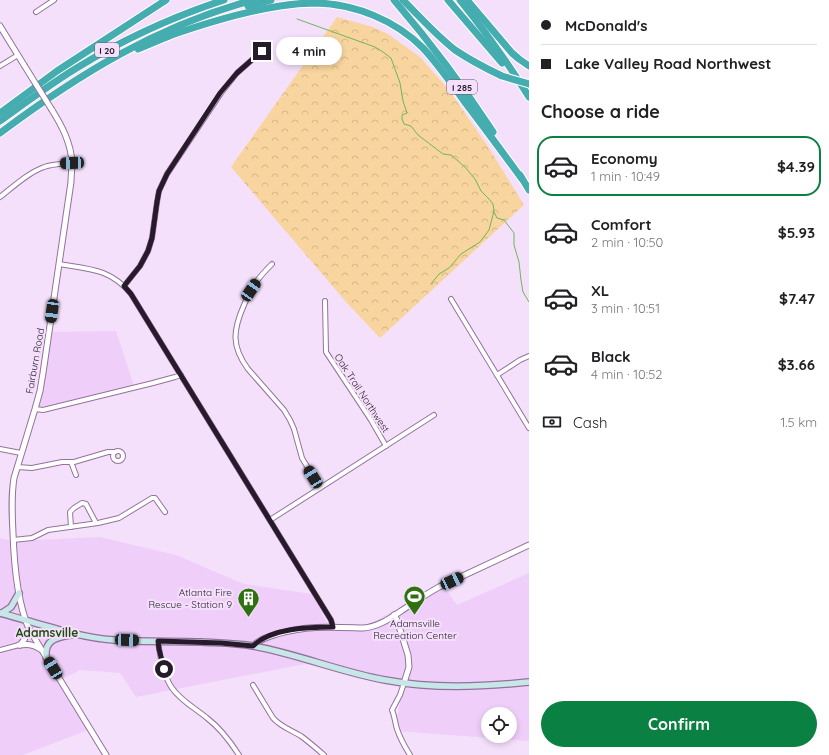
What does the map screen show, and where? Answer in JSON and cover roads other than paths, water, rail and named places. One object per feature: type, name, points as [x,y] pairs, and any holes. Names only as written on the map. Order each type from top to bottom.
[{"type":"highway","points":[[0,113],[57,71],[166,0]]},
{"type":"highway","name":"I 20","points":[[0,121],[50,85],[89,60],[170,20],[224,0]]},
{"type":"highway","name":"I 20","points":[[0,134],[77,79],[110,59],[157,35],[204,15],[253,0]]},
{"type":"highway","points":[[77,79],[125,55],[214,17],[271,0]]},
{"type":"highway","name":"I 285","points":[[394,0],[432,47],[469,97],[529,190]]},
{"type":"highway","points":[[403,0],[455,50],[476,63],[502,76],[525,85]]},
{"type":"highway","points":[[448,0],[525,85]]},
{"type":"highway","points":[[460,0],[525,85],[529,97]]},
{"type":"highway","points":[[466,0],[512,53],[529,66]]},
{"type":"highway","points":[[166,37],[240,14],[293,4],[333,4],[375,16],[397,27],[422,48],[449,80],[522,179]]},
{"type":"main road","points":[[1,613],[11,608],[19,593]]},
{"type":"main road","points":[[1,613],[77,634],[114,640],[221,643],[253,646],[360,675],[404,683],[444,687],[482,686],[529,682]]},
{"type":"main road","points":[[46,657],[46,648],[50,642],[58,638],[77,634]]},
{"type":"street","points":[[36,12],[54,0]]},
{"type":"street","name":"Fairburn Road","points":[[0,26],[52,110],[65,134],[72,163],[71,182],[44,373],[36,409],[14,478],[12,499],[15,566],[24,619],[106,755]]},
{"type":"street","points":[[124,286],[140,266],[148,251],[152,238],[158,197],[167,174],[220,93],[237,73],[262,51]]},
{"type":"street","points":[[0,66],[18,55]]},
{"type":"street","points":[[0,196],[37,170],[52,165],[72,163]]},
{"type":"street","points":[[59,264],[101,271],[113,277],[131,294],[331,620],[333,627]]},
{"type":"street","points":[[272,264],[260,276],[251,290],[238,318],[235,335],[237,350],[248,369],[284,410],[294,429],[302,458],[320,488]]},
{"type":"street","points":[[451,299],[529,428]]},
{"type":"street","name":"Oak Trail Northwest","points":[[325,301],[326,352],[371,420],[386,446]]},
{"type":"street","points":[[497,374],[529,356]]},
{"type":"street","points":[[36,409],[43,410],[153,383],[181,374]]},
{"type":"street","points":[[270,520],[434,415]]},
{"type":"street","points":[[0,449],[21,453]]},
{"type":"street","points":[[17,467],[32,468],[62,462],[71,462],[108,452],[115,452]]},
{"type":"street","points":[[71,462],[76,475]]},
{"type":"street","points":[[13,540],[32,538],[48,530],[119,518],[152,498],[155,498],[165,512]]},
{"type":"street","points":[[71,527],[70,512],[82,503],[86,504],[96,523]]},
{"type":"street","points":[[253,646],[264,638],[288,630],[310,627],[363,628],[381,624],[439,587],[529,545]]},
{"type":"street","points":[[394,615],[408,655],[409,667],[400,695],[392,710],[395,717],[397,731],[410,755]]},
{"type":"street","points":[[19,645],[24,640],[29,629]]},
{"type":"street","points":[[158,641],[164,671],[171,687],[182,699],[222,731],[239,755]]},
{"type":"street","points":[[0,650],[27,644],[42,651]]},
{"type":"street","points":[[253,685],[277,722],[307,740],[324,755]]},
{"type":"waterway","points":[[297,19],[375,47],[391,58],[400,83],[407,113],[402,115],[404,124],[411,126],[418,135],[443,154],[451,155],[465,167],[475,179],[481,191],[493,204],[494,211],[489,230],[480,242],[461,254],[449,268],[439,274],[431,284]]},
{"type":"waterway","points":[[494,212],[497,218],[504,220],[514,233],[514,245],[519,262],[523,292],[529,302]]},
{"type":"place","name":"Adamsville Recreation Center","points":[[415,616]]},
{"type":"place","name":"Atlanta Fire Rescue - Station 9","points":[[248,618]]},
{"type":"district","name":"Adamsville","points":[[47,632]]}]
